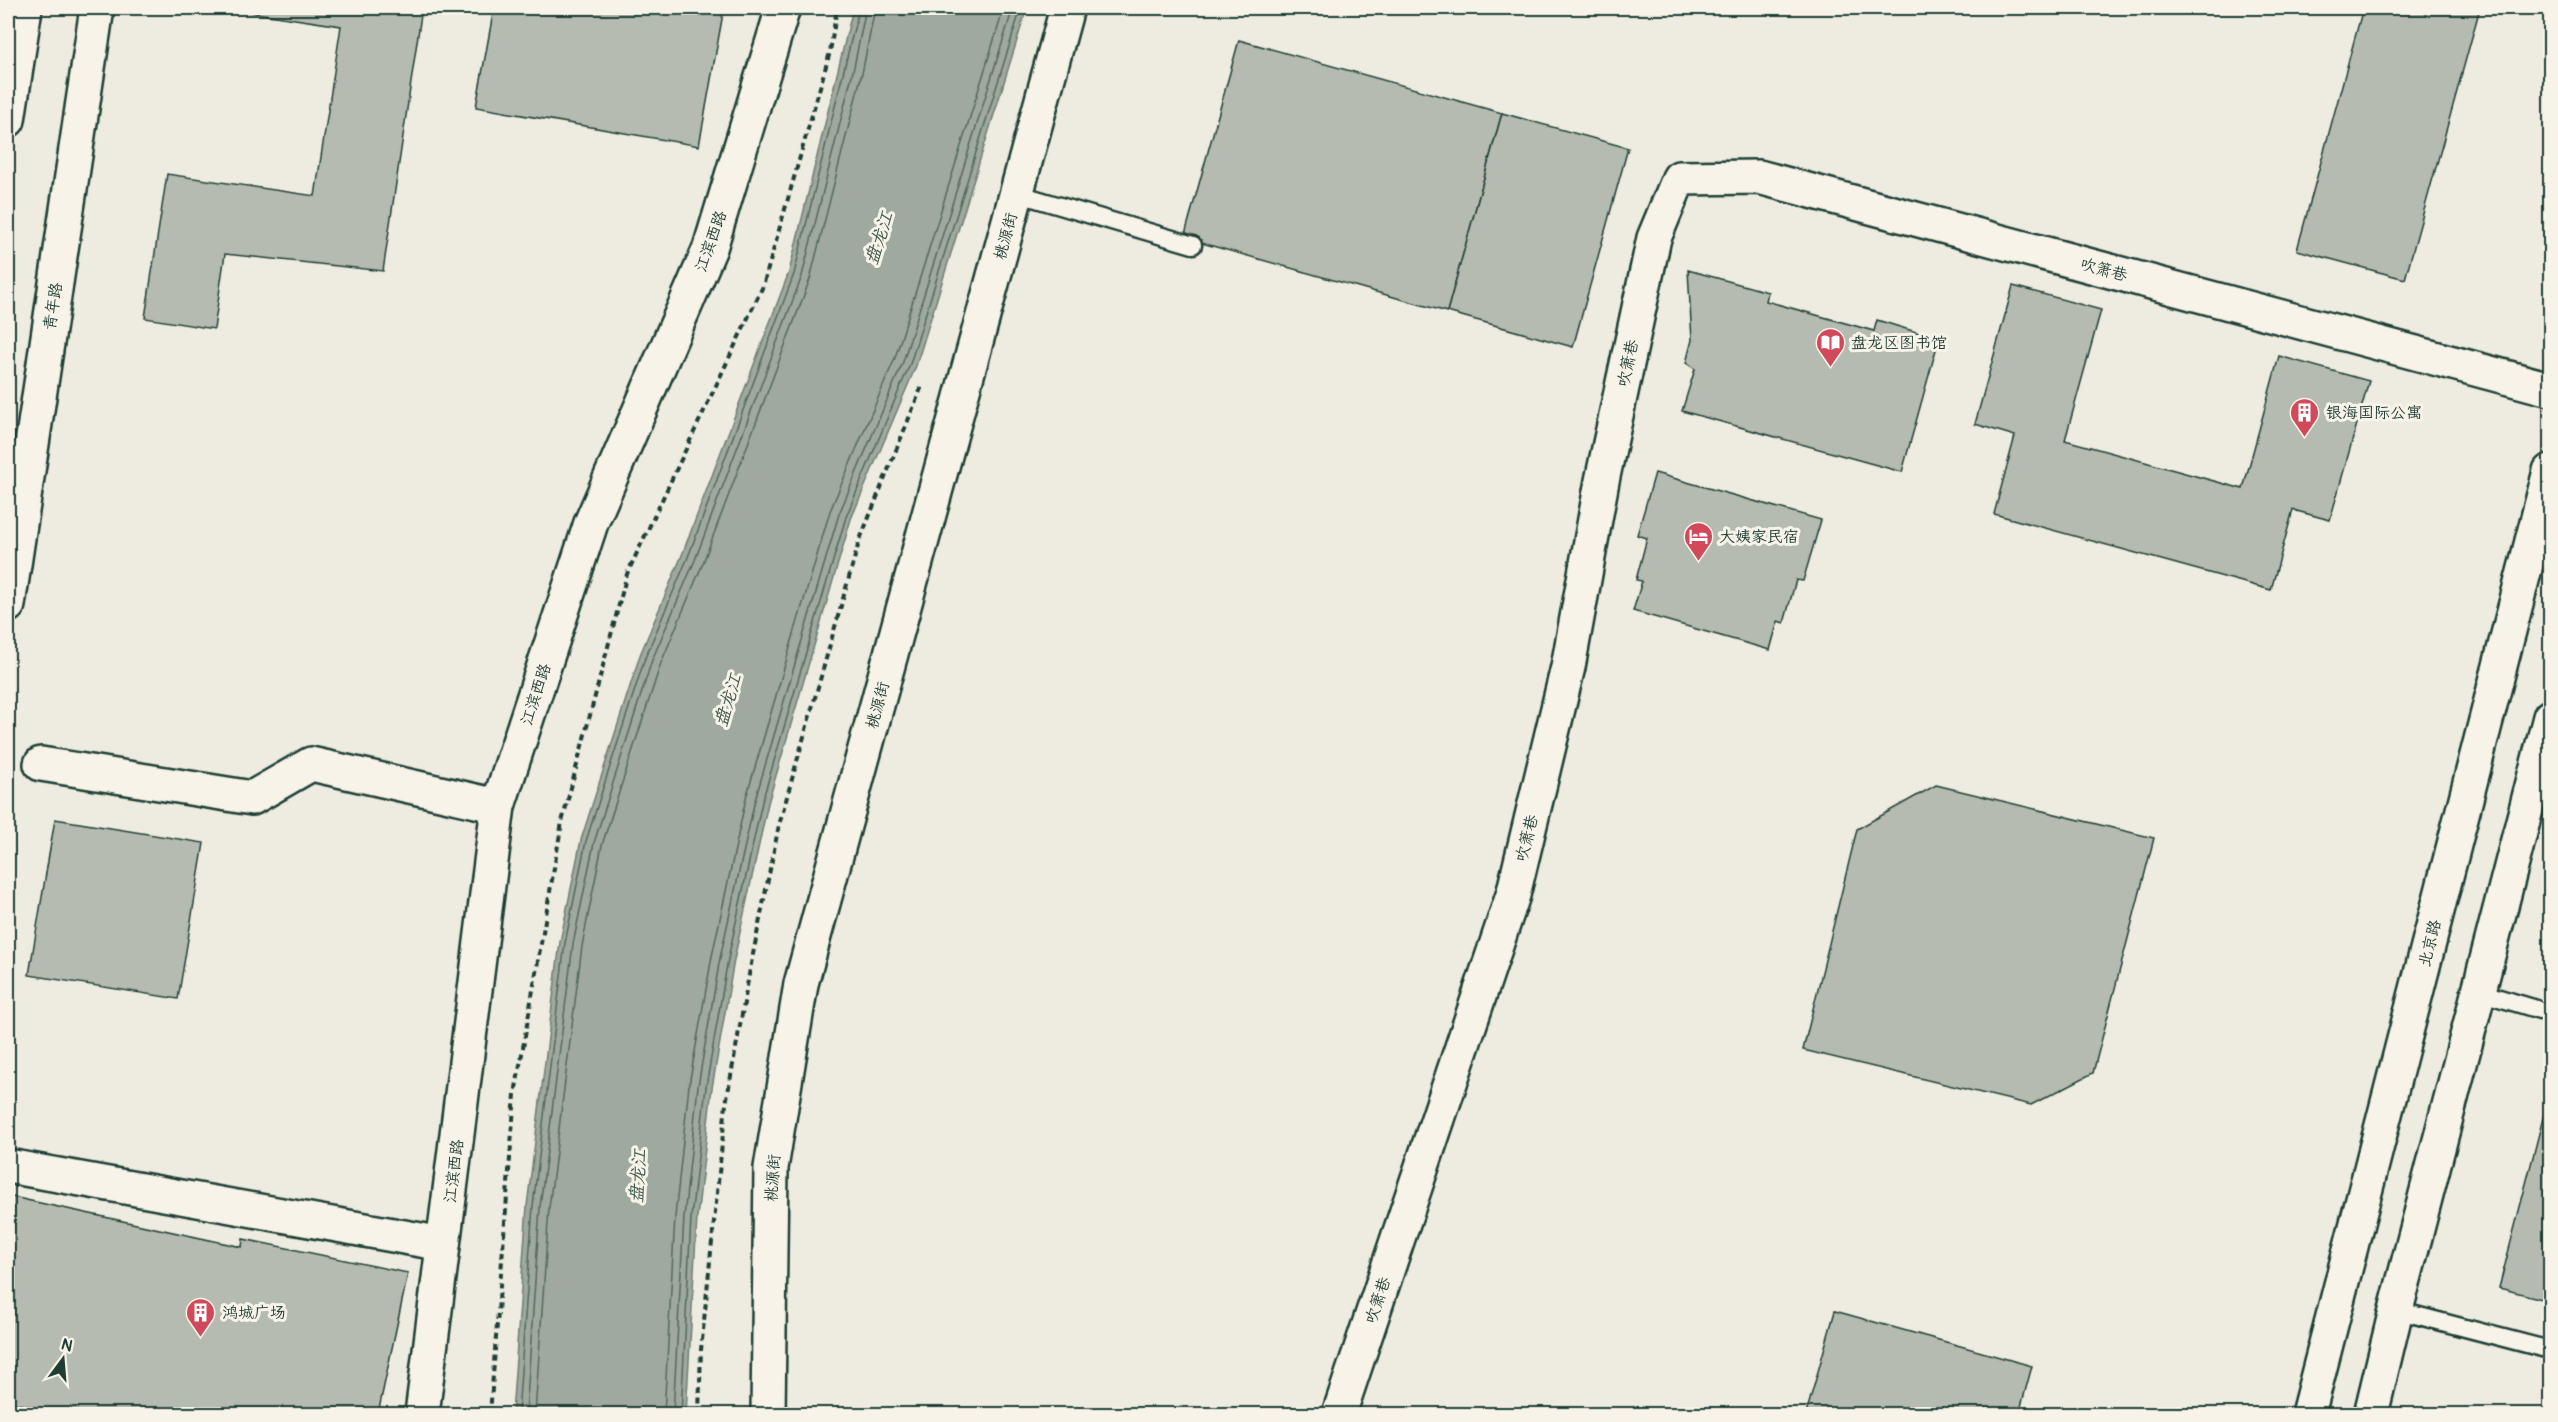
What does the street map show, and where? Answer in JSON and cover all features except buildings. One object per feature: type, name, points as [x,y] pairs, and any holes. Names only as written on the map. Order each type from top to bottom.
[{"type":"street","points":[[8,120],[25,8]]},
{"type":"street","name":"青年路","points":[[8,605],[97,8]]},
{"type":"street","name":"江滨西路","points":[[422,1414],[498,806],[591,523],[710,248],[783,8]]},
{"type":"street","name":"桃源街","points":[[768,1414],[771,1168],[801,984],[1066,8]]},
{"type":"street","name":"吹箫巷","points":[[1339,1414],[1513,895],[1568,667],[1602,481],[1654,238],[1679,178],[1759,177],[2550,389]]},
{"type":"street","name":"北京路","points":[[2308,1414],[2550,471]]},
{"type":"street","points":[[2371,1414],[2550,717]]},
{"type":"street","points":[[40,764],[252,798],[311,764],[498,806]]},
{"type":"street","points":[[8,1166],[443,1244]]},
{"type":"lane","points":[[1016,193],[1193,245]]},
{"type":"lane","points":[[2479,992],[2550,1013]]},
{"type":"lane","points":[[2396,1310],[2550,1350]]},
{"type":"path","points":[[490,1414],[514,1094],[562,822],[627,574],[763,286],[830,52],[837,8]]},
{"type":"water","name":"盘龙江","points":[[853,8],[1027,8],[916,366],[851,519],[768,803],[734,960],[712,1088],[697,1218],[686,1414],[512,1414],[527,1206],[560,942],[581,840],[640,655],[682,555],[789,272]]},
{"type":"place","name":"盘龙区图书馆","points":[[1830,368]]},
{"type":"place","name":"银海国际公寓","points":[[2305,438]]},
{"type":"place","name":"大姨家民宿","points":[[1698,562]]},
{"type":"place","name":"鸿城广场","points":[[201,1338]]}]
